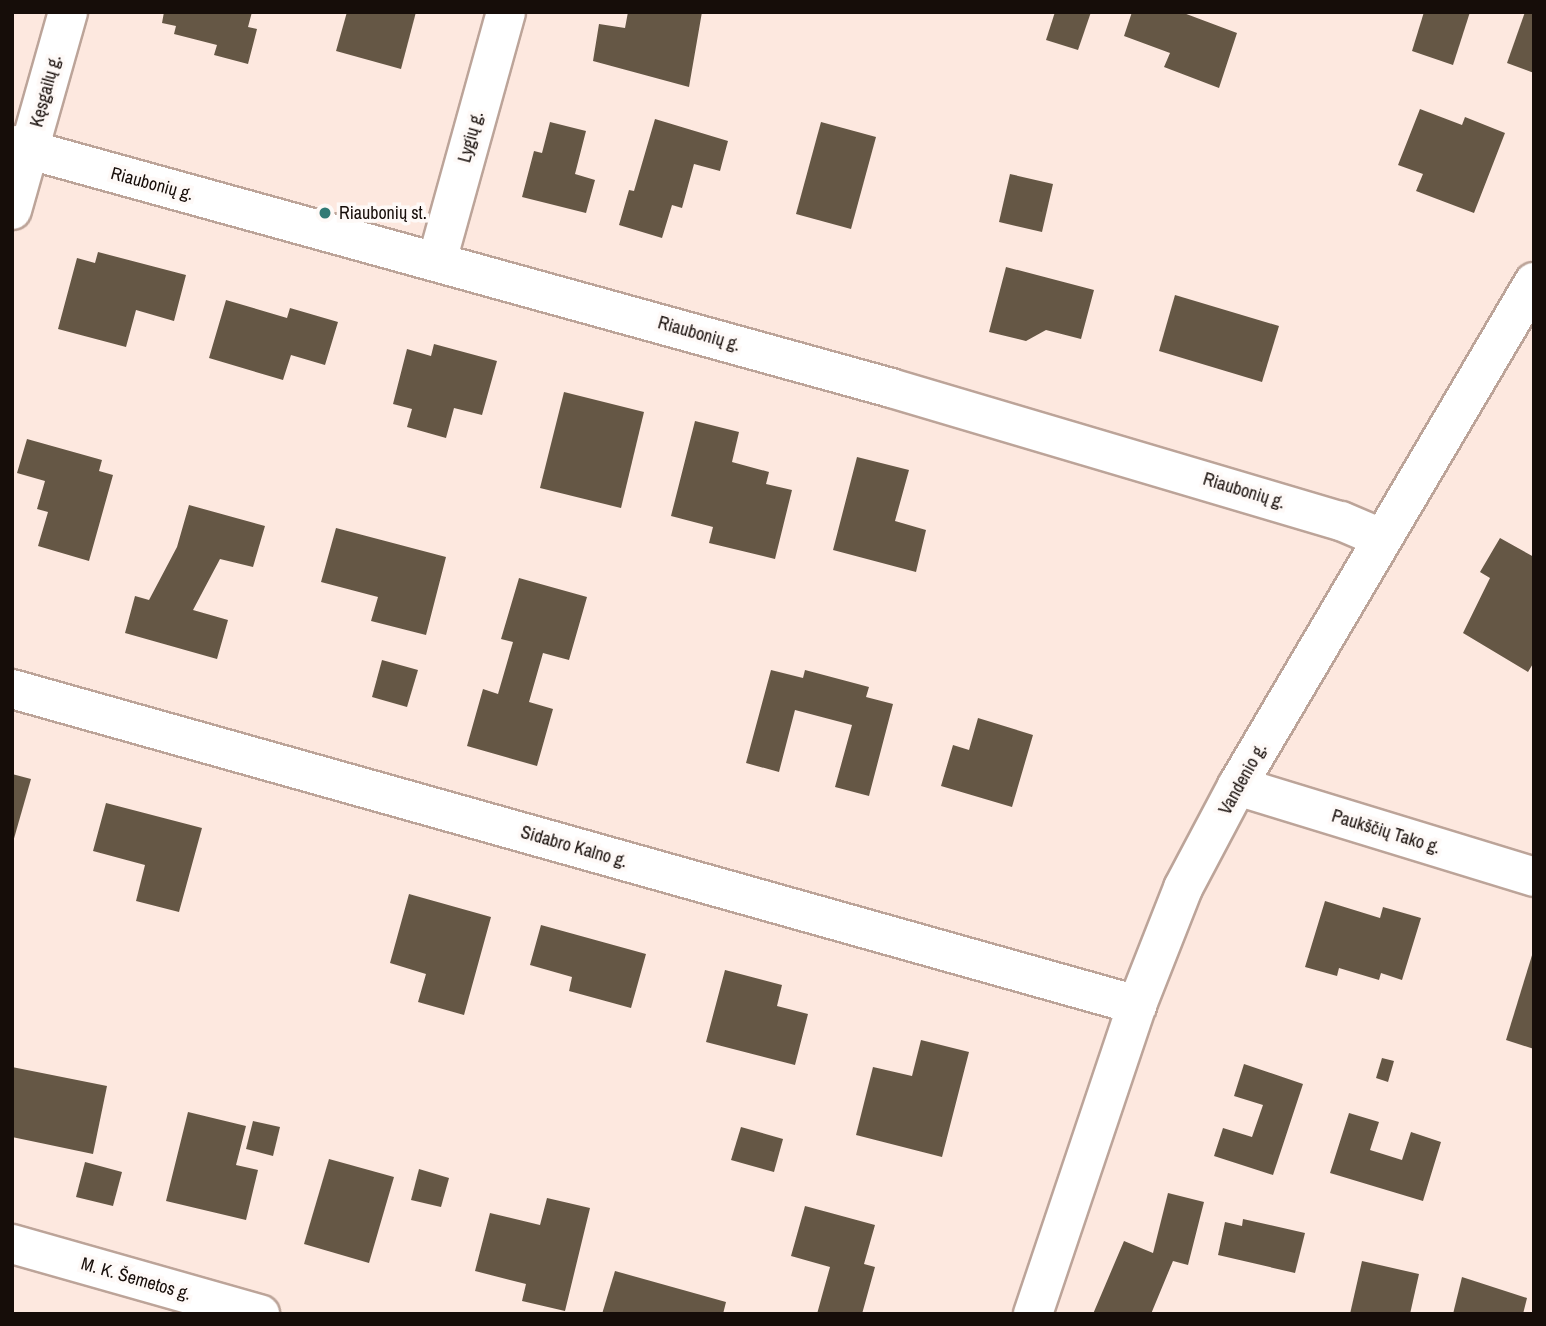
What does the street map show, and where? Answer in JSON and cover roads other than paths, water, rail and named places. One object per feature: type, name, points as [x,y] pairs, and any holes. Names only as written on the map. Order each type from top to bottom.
[{"type":"street","name":"Kęsgailų g.","points":[[12,210],[21,148],[68,12]]},
{"type":"street","name":"Lygių g.","points":[[437,261],[506,12]]},
{"type":"street","name":"Riaubonių g.","points":[[21,148],[437,261],[1203,479],[1341,521],[1381,538]]},
{"type":"street","name":"Vandenio g.","points":[[1033,1314],[1137,1005],[1183,888],[1237,786],[1534,282]]},
{"type":"street","name":"Sidabro Kalno g.","points":[[12,689],[1137,1005]]},
{"type":"street","name":"Paukščių Tako g.","points":[[1237,786],[1534,877]]},
{"type":"street","name":"M. K. Šemetos g.","points":[[12,1244],[260,1314]]},
{"type":"place","name":"Riaubonių st.","points":[[325,213]]}]
